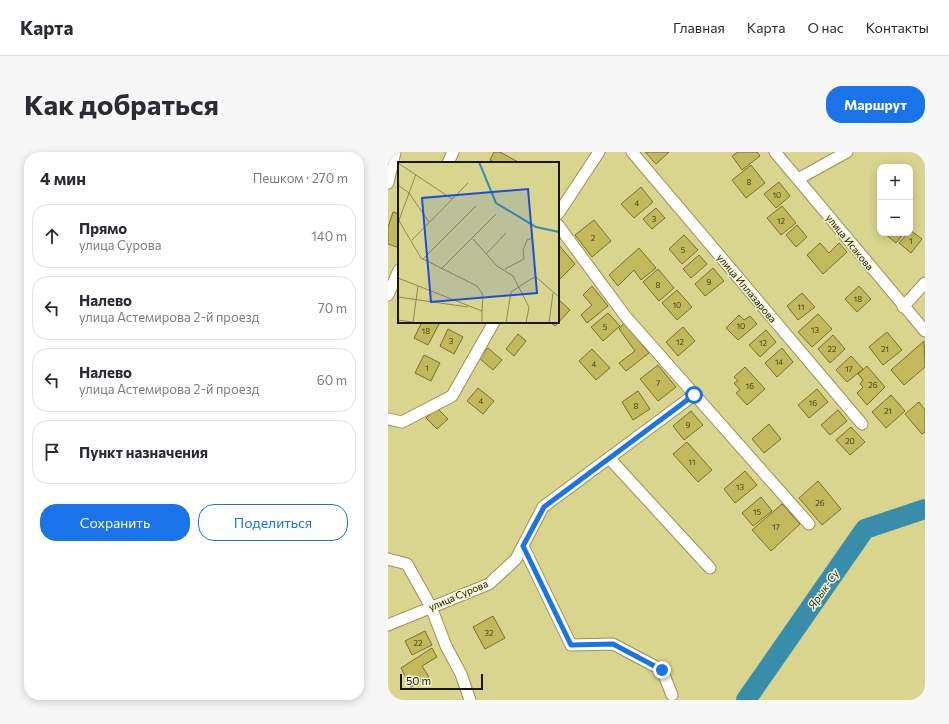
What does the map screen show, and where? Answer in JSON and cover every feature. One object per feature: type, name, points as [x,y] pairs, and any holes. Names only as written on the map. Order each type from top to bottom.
[{"type":"street","points":[[388,183],[395,152]]},
{"type":"street","points":[[448,162],[453,152]]},
{"type":"street","points":[[559,212],[599,152]]},
{"type":"street","name":"улица Иллазарова","points":[[632,152],[862,424]]},
{"type":"street","name":"улица Исакова","points":[[774,152],[798,178],[925,331]]},
{"type":"street","points":[[798,178],[847,152]]},
{"type":"street","points":[[559,226],[626,317],[809,524]]},
{"type":"street","points":[[388,295],[398,272]]},
{"type":"street","points":[[903,306],[925,283]]},
{"type":"street","points":[[388,419],[402,422],[452,396],[493,323]]},
{"type":"street","name":"улица Сурова","points":[[388,625],[488,584],[516,559],[544,507],[694,395]]},
{"type":"street","points":[[609,458],[710,568]]},
{"type":"street","points":[[523,546],[571,645],[613,644],[662,670],[672,695]]},
{"type":"street","points":[[388,559],[407,564],[431,607],[446,646],[461,674],[470,700]]},
{"type":"building","points":[[494,152],[500,152],[518,162],[493,162],[490,160]]},
{"type":"building","points":[[645,152],[669,152],[656,164]]},
{"type":"building","points":[[738,152],[757,152],[760,156],[742,170],[732,156]]},
{"type":"building","points":[[751,165],[765,183],[746,198],[732,180]]},
{"type":"building","points":[[779,182],[790,196],[776,208],[764,194]]},
{"type":"building","points":[[641,187],[653,202],[634,218],[621,204]]},
{"type":"building","points":[[782,206],[796,223],[781,235],[767,218]]},
{"type":"building","points":[[656,208],[665,218],[652,229],[643,219]]},
{"type":"building","points":[[393,212],[398,214],[398,248],[388,244],[388,227]]},
{"type":"building","points":[[594,220],[611,241],[592,257],[575,235]]},
{"type":"building","points":[[797,225],[807,237],[796,247],[786,235]]},
{"type":"building","points":[[913,232],[922,239],[911,253],[899,243],[905,236],[913,236]]},
{"type":"building","points":[[684,235],[698,250],[682,264],[669,249]]},
{"type":"building","points":[[888,236],[902,236],[896,243]]},
{"type":"building","points":[[820,243],[829,253],[839,243],[847,252],[823,274],[807,255]]},
{"type":"building","points":[[559,245],[575,264],[559,278]]},
{"type":"building","points":[[639,248],[656,268],[641,280],[634,270],[618,286],[609,275]]},
{"type":"building","points":[[699,255],[707,264],[691,278],[683,269]]},
{"type":"building","points":[[713,268],[724,281],[705,296],[695,284]]},
{"type":"building","points":[[658,269],[674,288],[659,301],[643,282]]},
{"type":"building","points":[[592,286],[608,306],[587,323],[581,315],[592,305],[583,295]]},
{"type":"building","points":[[859,286],[871,299],[857,312],[845,299]]},
{"type":"building","points":[[677,290],[692,307],[677,320],[662,303]]},
{"type":"building","points":[[802,293],[815,307],[798,320],[787,306]]},
{"type":"building","points":[[559,300],[570,310],[559,322]]},
{"type":"building","points":[[608,313],[620,326],[603,341],[591,327]]},
{"type":"building","points":[[818,314],[832,329],[812,347],[798,332]]},
{"type":"building","points":[[739,315],[744,320],[750,316],[757,324],[738,340],[726,328]]},
{"type":"building","points":[[422,323],[439,324],[428,345],[414,338]]},
{"type":"building","points":[[624,323],[649,353],[626,371],[619,363],[635,351],[619,329]]},
{"type":"building","points":[[683,327],[695,341],[678,356],[666,342]]},
{"type":"building","points":[[448,329],[463,337],[454,354],[440,346]]},
{"type":"building","points":[[766,330],[776,342],[760,357],[749,345]]},
{"type":"building","points":[[887,332],[902,350],[883,365],[869,347]]},
{"type":"building","points":[[518,334],[526,341],[514,356],[506,349]]},
{"type":"building","points":[[833,335],[845,349],[830,363],[818,349]]},
{"type":"building","points":[[924,341],[925,367],[904,385],[891,370]]},
{"type":"building","points":[[488,348],[502,360],[493,370],[479,358]]},
{"type":"building","points":[[782,348],[793,362],[777,377],[765,363]]},
{"type":"building","points":[[592,349],[610,368],[596,380],[579,361]]},
{"type":"building","points":[[424,355],[440,363],[431,381],[415,373]]},
{"type":"building","points":[[851,356],[863,369],[847,382],[836,370]]},
{"type":"building","points":[[658,365],[676,387],[658,401],[640,379]]},
{"type":"building","points":[[867,366],[885,387],[867,405],[857,393],[863,387],[860,384],[863,380],[858,374]]},
{"type":"building","points":[[745,367],[765,389],[747,405],[736,393],[740,390],[734,383],[738,381],[734,377]]},
{"type":"building","points":[[478,388],[494,401],[483,414],[467,401]]},
{"type":"building","points":[[817,389],[828,402],[809,418],[798,405]]},
{"type":"building","points":[[638,391],[650,409],[633,420],[622,402]]},
{"type":"building","points":[[891,395],[905,411],[886,428],[872,412]]},
{"type":"building","points":[[919,402],[925,410],[925,432],[922,434],[905,414]]},
{"type":"building","points":[[437,408],[448,419],[437,429],[426,418]]},
{"type":"building","points":[[838,410],[847,421],[830,435],[821,425]]},
{"type":"building","points":[[691,411],[703,425],[684,440],[673,426]]},
{"type":"building","points":[[769,424],[781,439],[764,453],[752,439]]},
{"type":"building","points":[[851,427],[865,442],[850,455],[836,440]]},
{"type":"building","points":[[687,442],[712,470],[698,482],[673,454]]},
{"type":"building","points":[[745,471],[757,485],[735,503],[724,489]]},
{"type":"building","points":[[818,481],[841,509],[822,525],[799,498]]},
{"type":"building","points":[[761,497],[772,511],[753,526],[742,513]]},
{"type":"building","points":[[782,504],[800,524],[771,551],[752,530]]},
{"type":"building","points":[[493,616],[505,638],[485,649],[473,627]]},
{"type":"building","points":[[425,631],[432,645],[412,655],[405,641]]},
{"type":"building","points":[[432,648],[437,657],[422,666],[429,677],[411,687],[401,668]]},
{"type":"waterway","name":"Ярык-Су","points":[[746,700],[865,529],[925,509]]},
{"type":"route","points":[[662,670],[613,644],[571,645],[523,546],[544,507],[595,467],[694,395]]}]
